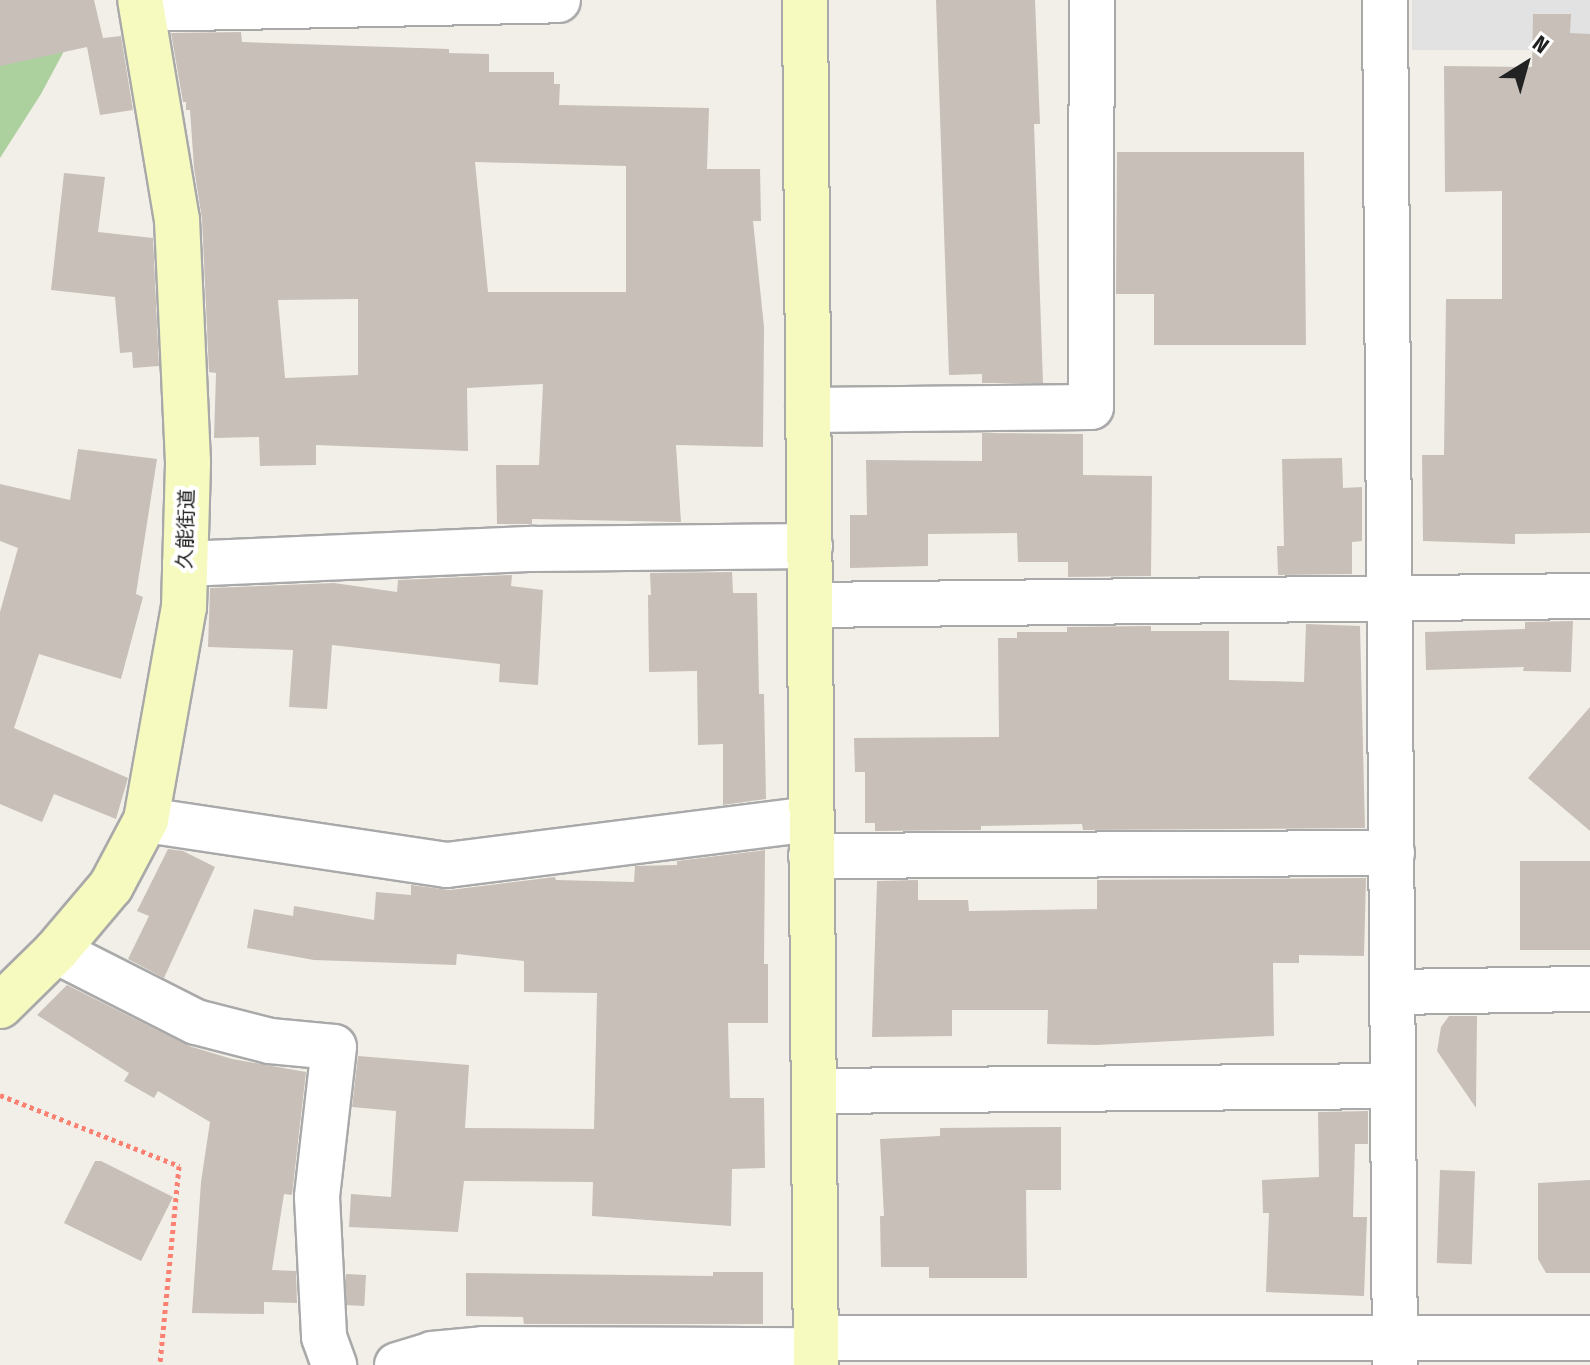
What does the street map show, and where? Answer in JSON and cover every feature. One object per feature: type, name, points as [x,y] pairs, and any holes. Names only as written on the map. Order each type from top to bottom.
[{"type":"street","points":[[141,4],[558,0]]},
{"type":"street","points":[[805,0],[816,1351]]},
{"type":"street","points":[[808,410],[1091,407],[1092,0]]},
{"type":"street","points":[[1385,0],[1395,1352]]},
{"type":"street","name":"久能街道","points":[[0,1006],[56,951],[111,886],[146,820],[184,607],[188,462],[177,220],[141,4]]},
{"type":"street","points":[[185,564],[534,549],[810,546]]},
{"type":"street","points":[[810,605],[1590,596]]},
{"type":"street","points":[[146,820],[447,865],[811,838],[1392,853]]},
{"type":"street","points":[[56,951],[196,1022],[270,1041],[334,1047],[317,1197],[324,1337],[334,1365]]},
{"type":"street","points":[[1393,992],[1590,989]]},
{"type":"street","points":[[814,1091],[1393,1086]]},
{"type":"street","points":[[420,1361],[483,1349],[1395,1352],[1590,1338]]},
{"type":"path","points":[[0,1095],[179,1166],[160,1365]]},
{"type":"green space","points":[[0,0],[78,25],[41,94],[0,158]]},
{"type":"shaded area","points":[[1412,0],[1590,0],[1590,50],[1412,50]]},
{"type":"building","points":[[0,0],[94,0],[103,38],[121,36],[133,110],[100,115],[87,47],[0,66]]},
{"type":"building","points":[[936,0],[1035,0],[1040,124],[1034,124],[1043,383],[982,383],[982,374],[949,375]]},
{"type":"building","points":[[1533,14],[1571,14],[1570,33],[1590,34],[1590,533],[1515,534],[1515,544],[1423,541],[1422,455],[1444,455],[1446,299],[1502,299],[1502,191],[1445,192],[1444,66],[1532,67]]},
{"type":"building","points":[[241,32],[242,42],[449,49],[449,53],[489,54],[489,72],[554,72],[554,84],[560,84],[559,105],[709,108],[707,169],[760,169],[761,221],[753,221],[764,327],[763,447],[676,445],[681,522],[532,519],[532,524],[497,524],[496,465],[539,465],[543,384],[467,388],[468,451],[316,445],[316,465],[260,466],[259,437],[214,438],[216,373],[209,372],[202,219],[190,110],[186,110],[186,102],[183,102],[171,33]],"holes":[[[475,162],[626,166],[626,292],[488,292]],[[358,299],[358,375],[285,378],[278,300]]]},
{"type":"building","points":[[1117,152],[1304,152],[1306,345],[1154,345],[1154,294],[1116,294]]},
{"type":"building","points":[[64,173],[105,177],[98,232],[153,238],[159,366],[133,368],[132,352],[120,353],[115,297],[51,290]]},
{"type":"building","points":[[982,433],[1083,434],[1083,475],[1152,476],[1151,576],[1068,577],[1068,562],[1018,562],[1017,533],[928,534],[928,566],[850,568],[850,515],[867,515],[866,460],[982,461]]},
{"type":"building","points":[[78,449],[157,459],[136,594],[143,597],[121,679],[39,654],[14,728],[128,778],[116,819],[54,794],[42,822],[0,804],[0,612],[18,548],[0,541],[0,484],[70,500]]},
{"type":"building","points":[[1342,458],[1343,488],[1362,487],[1362,541],[1352,542],[1352,574],[1278,575],[1277,546],[1284,546],[1282,459]]},
{"type":"building","points":[[732,572],[733,593],[757,593],[759,694],[764,694],[766,799],[723,805],[723,744],[698,745],[697,671],[649,672],[648,595],[651,595],[650,573]]},
{"type":"building","points":[[512,575],[511,586],[543,590],[538,685],[499,682],[500,664],[332,645],[327,709],[289,707],[293,650],[208,647],[210,588],[334,583],[397,592],[398,580]]},
{"type":"building","points":[[1573,621],[1571,672],[1523,671],[1524,667],[1426,670],[1425,632],[1525,629],[1525,622]]},
{"type":"building","points":[[1306,624],[1360,626],[1365,828],[1083,830],[1082,824],[981,826],[981,830],[875,831],[875,823],[865,823],[865,772],[855,772],[854,738],[999,737],[998,638],[1017,638],[1017,632],[1067,632],[1067,627],[1151,626],[1151,631],[1229,631],[1229,680],[1304,682]]},
{"type":"building","points":[[1590,707],[1590,831],[1528,778]]},
{"type":"building","points":[[168,849],[183,851],[215,867],[164,978],[128,959],[149,916],[137,911]]},
{"type":"building","points":[[765,850],[764,964],[768,964],[768,1023],[728,1023],[730,1098],[764,1098],[765,1168],[732,1169],[731,1226],[592,1216],[593,1182],[464,1181],[458,1232],[349,1227],[351,1194],[391,1197],[396,1111],[352,1107],[358,1056],[469,1065],[465,1128],[594,1129],[597,993],[524,992],[524,961],[457,954],[456,965],[314,960],[247,948],[254,909],[293,916],[294,906],[374,920],[376,892],[411,895],[411,885],[450,890],[555,877],[556,880],[634,882],[635,866],[677,865],[677,861]]},
{"type":"building","points":[[1520,861],[1590,861],[1590,950],[1520,950]]},
{"type":"building","points":[[1366,878],[1364,956],[1299,955],[1299,963],[1273,963],[1274,1036],[1096,1045],[1047,1044],[1048,1010],[952,1010],[952,1036],[872,1037],[877,881],[918,880],[918,900],[968,900],[969,911],[1097,909],[1097,880]]},
{"type":"building","points":[[67,985],[189,1046],[232,1059],[306,1072],[292,1195],[284,1194],[272,1270],[296,1271],[297,1303],[264,1302],[264,1314],[192,1313],[201,1182],[210,1122],[158,1091],[154,1098],[124,1081],[129,1073],[37,1015]]},
{"type":"building","points":[[1449,1016],[1477,1016],[1476,1108],[1437,1051],[1441,1027]]},
{"type":"building","points":[[1368,1111],[1368,1144],[1355,1144],[1353,1217],[1367,1217],[1364,1296],[1266,1292],[1269,1213],[1263,1213],[1262,1180],[1319,1177],[1318,1112]]},
{"type":"building","points":[[1061,1127],[1061,1190],[1026,1190],[1027,1278],[929,1278],[929,1267],[881,1267],[880,1216],[884,1216],[880,1139],[940,1136],[940,1128]]},
{"type":"building","points":[[95,1161],[101,1161],[173,1197],[141,1261],[64,1223]]},
{"type":"building","points":[[1440,1170],[1475,1171],[1472,1264],[1437,1263]]},
{"type":"building","points":[[1590,1180],[1590,1273],[1546,1273],[1538,1259],[1538,1183]]},
{"type":"building","points":[[713,1272],[763,1272],[763,1324],[524,1324],[523,1317],[466,1316],[466,1273],[713,1276]]},
{"type":"building","points":[[346,1274],[366,1275],[364,1306],[344,1305]]}]
